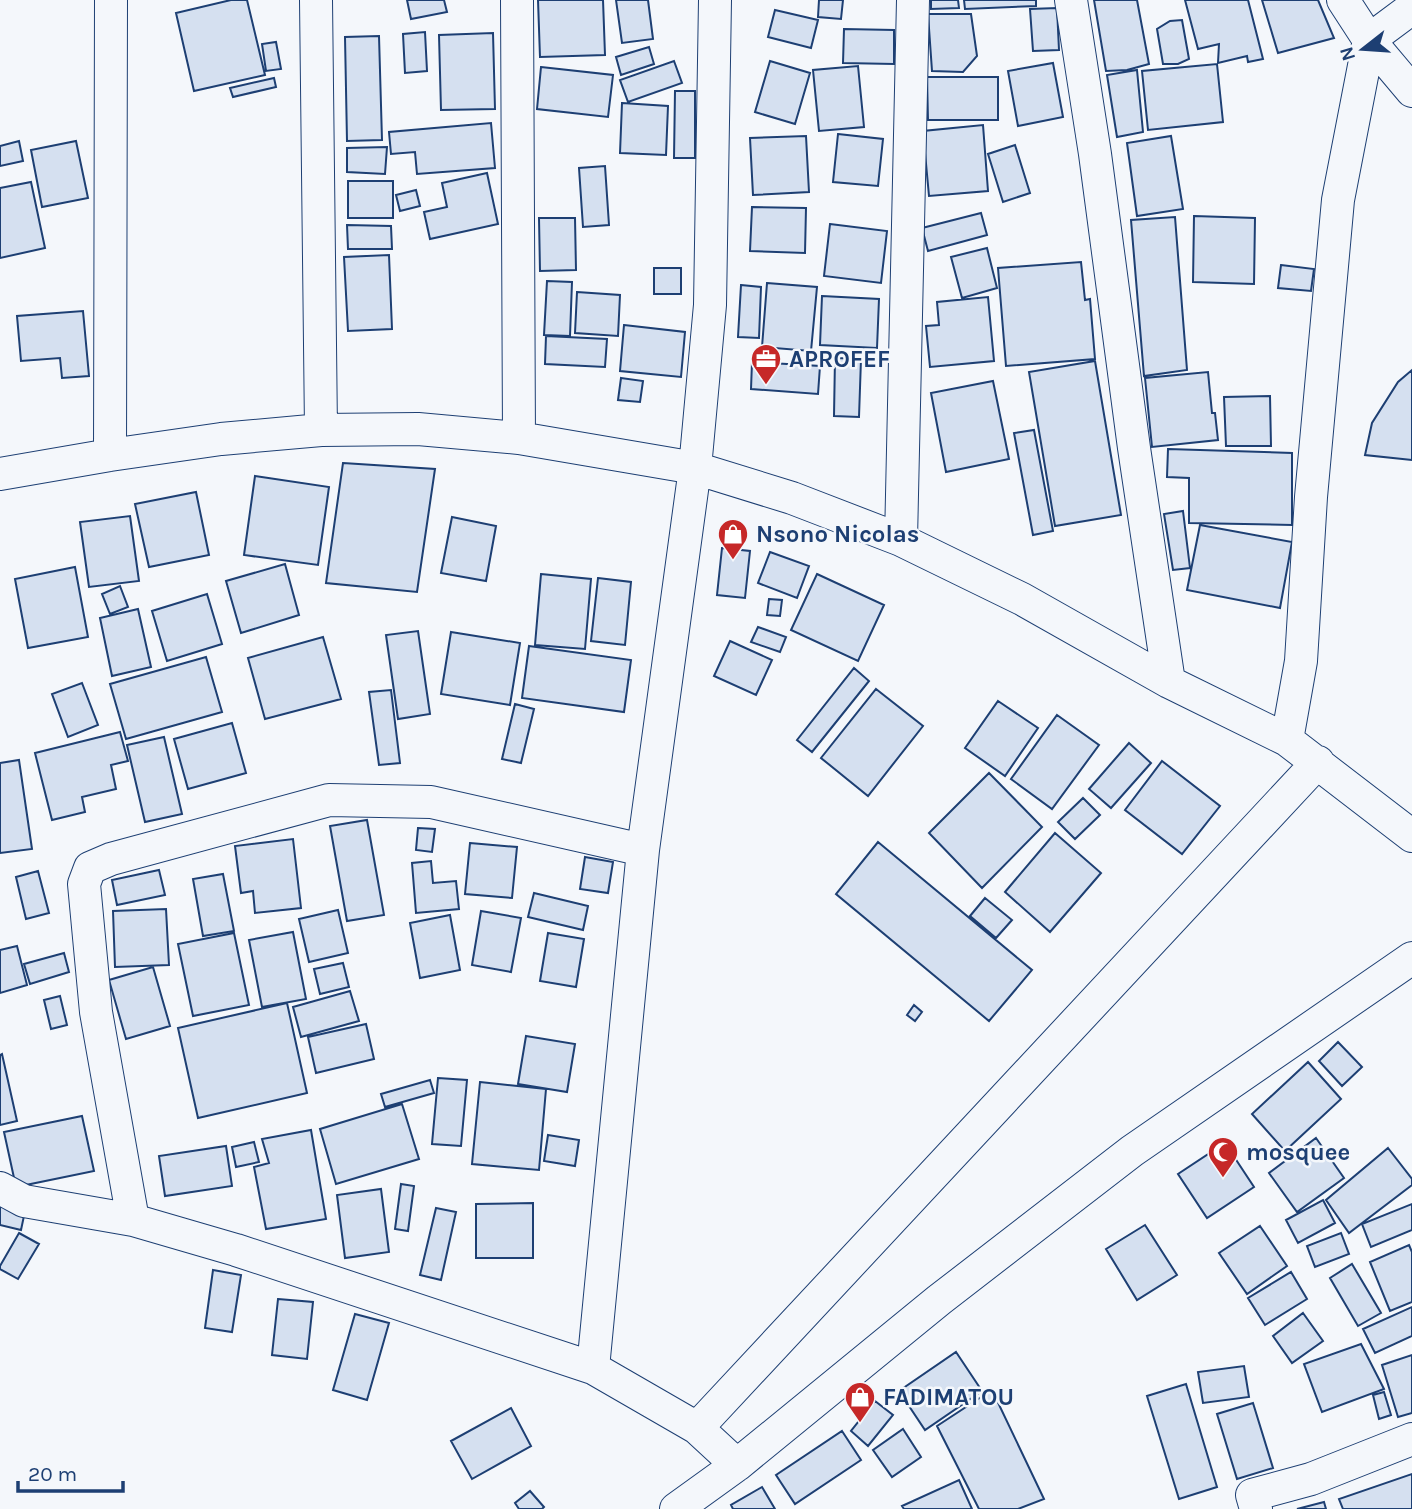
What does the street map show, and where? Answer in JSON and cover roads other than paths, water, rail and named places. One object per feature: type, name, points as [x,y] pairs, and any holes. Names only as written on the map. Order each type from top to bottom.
[{"type":"street","points":[[110,455],[111,0]]},
{"type":"street","points":[[316,0],[321,430]]},
{"type":"street","points":[[517,0],[519,438]]},
{"type":"street","points":[[593,1368],[643,850],[695,468],[710,305],[715,0]]},
{"type":"street","points":[[901,540],[913,0]]},
{"type":"street","points":[[1071,0],[1169,682]]},
{"type":"street","points":[[1343,0],[1369,40],[1412,91]]},
{"type":"street","points":[[1287,740],[1301,661],[1311,497],[1338,200],[1369,40],[1412,8]]},
{"type":"street","points":[[0,474],[221,439],[321,430],[418,429],[519,438],[695,468],[792,498],[901,540],[1022,599],[1169,682],[1287,740],[1412,836]]},
{"type":"street","points":[[697,1428],[1318,762]]},
{"type":"street","points":[[133,1220],[96,1012],[84,884],[90,868],[111,859],[328,800],[431,802],[643,850]]},
{"type":"street","points":[[676,1509],[737,1465],[939,1300],[1132,1151],[1412,958]]},
{"type":"street","points":[[0,1188],[24,1200],[133,1220],[411,1307],[593,1368],[697,1428],[737,1465]]},
{"type":"street","points":[[1256,1509],[1252,1495],[1311,1479],[1412,1439]]},
{"type":"place","name":"APROFEF","points":[[766,386]]},
{"type":"place","name":"Nsono Nicolas","points":[[733,561]]},
{"type":"place","name":"mosquee","points":[[1223,1179]]},
{"type":"place","name":"FADIMATOU","points":[[860,1424]]}]
